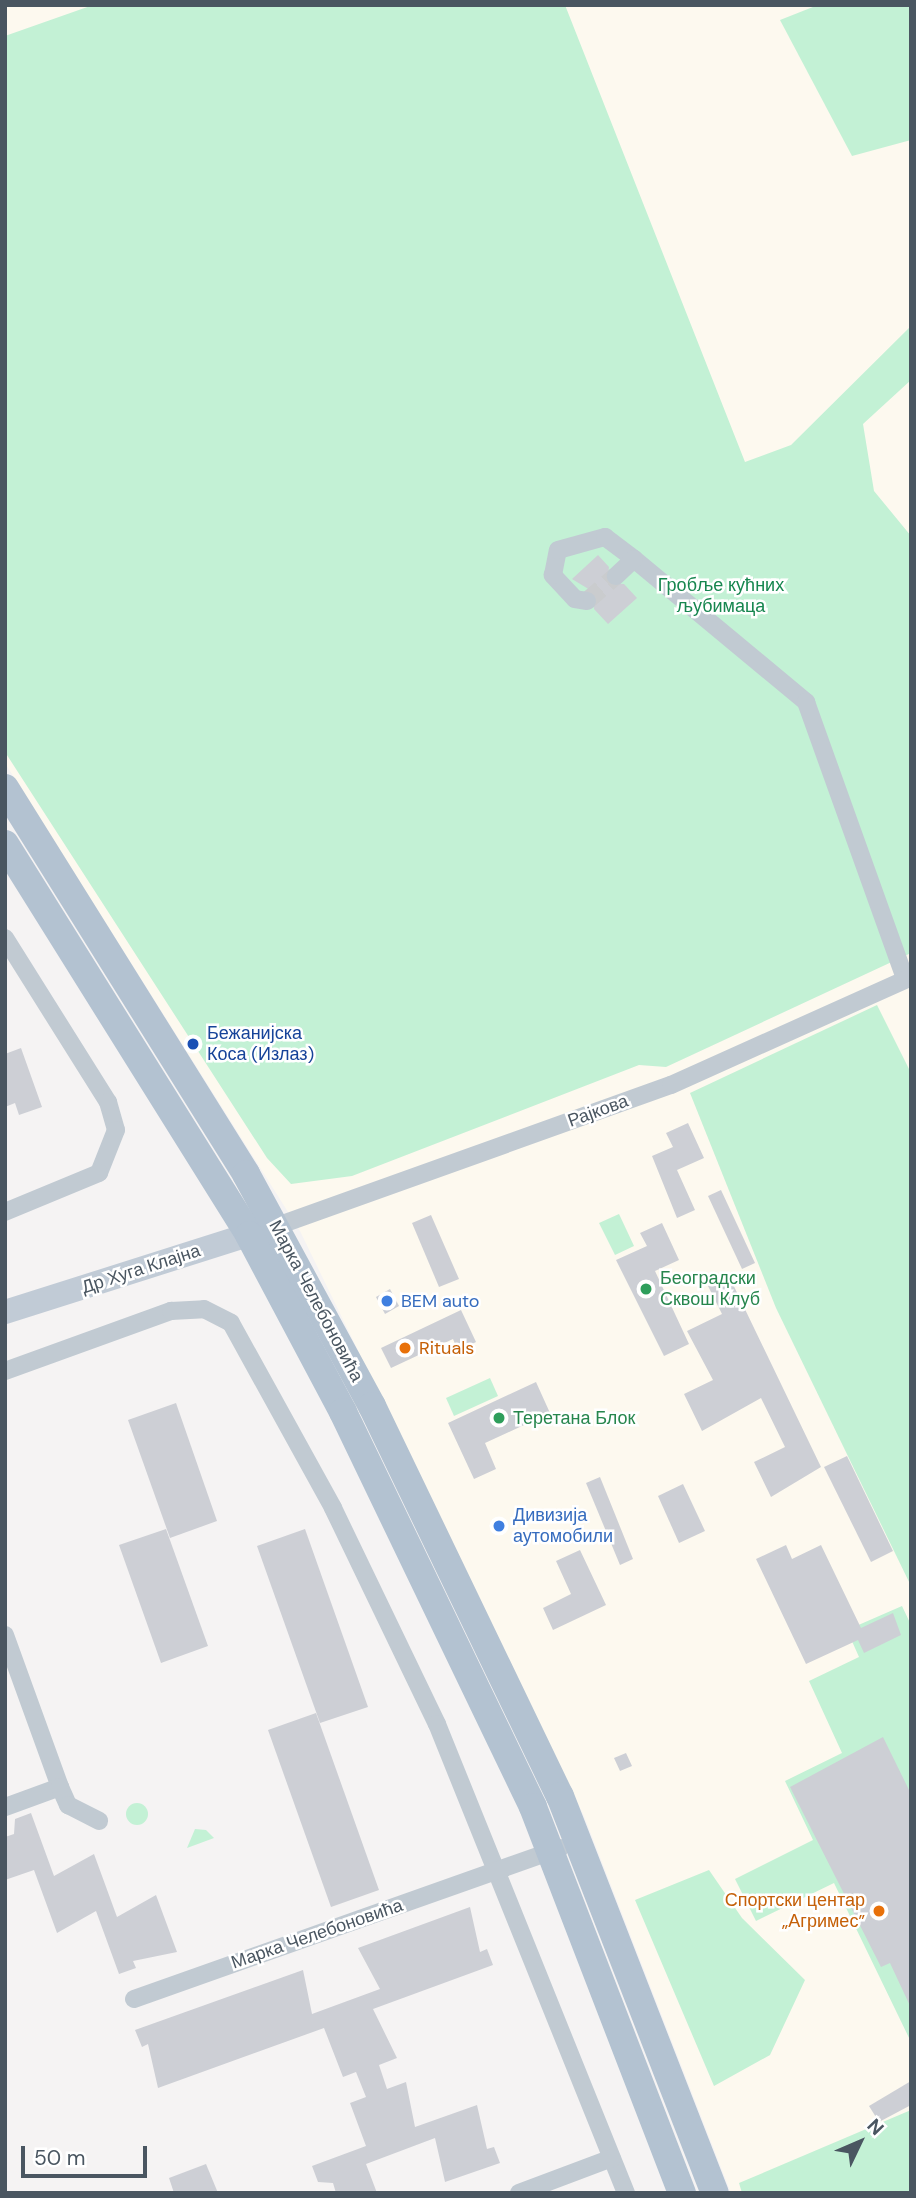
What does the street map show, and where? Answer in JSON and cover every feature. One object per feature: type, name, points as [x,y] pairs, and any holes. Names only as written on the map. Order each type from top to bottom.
[{"type":"main road","name":"Марка Челебоновића","points":[[5,788],[277,1226],[463,1590],[579,1841],[715,2193]]},
{"type":"main road","name":"Марка Челебоновића","points":[[5,844],[249,1235],[448,1624],[552,1851],[682,2193]]},
{"type":"main road","name":"Др Хуга Клајна","points":[[5,1312],[277,1226]]},
{"type":"street","points":[[587,601],[575,599],[553,575],[558,550],[598,536],[634,559],[806,702],[908,978]]},
{"type":"street","points":[[616,576],[634,559]]},
{"type":"street","points":[[5,938],[108,1102],[116,1130],[99,1173],[5,1212]]},
{"type":"street","name":"Рајкова","points":[[277,1226],[671,1085],[908,978]]},
{"type":"street","points":[[5,1371],[171,1311],[204,1309],[231,1323],[275,1398],[437,1724],[500,1870],[625,2193]]},
{"type":"street","points":[[5,1635],[68,1805],[99,1822]]},
{"type":"street","points":[[5,1807],[60,1787]]},
{"type":"street","name":"Марка Челебоновића","points":[[134,1998],[579,1841]]},
{"type":"street","points":[[519,2193],[612,2158]]},
{"type":"shaded area","points":[[5,5],[911,5],[911,2193],[731,2193],[584,1816],[300,1231],[5,763]]},
{"type":"green space","name":"Гробље кућних љубимаца","points":[[93,5],[565,5],[745,462],[791,445],[911,326],[911,380],[863,424],[874,491],[911,536],[911,953],[666,1067],[639,1065],[352,1176],[291,1184],[267,1158],[5,752],[5,36]]},
{"type":"green space","points":[[818,5],[911,5],[911,140],[852,156],[780,20]]},
{"type":"green space","points":[[877,1005],[911,1073],[911,1586],[776,1308],[690,1093]]},
{"type":"green space","points":[[619,1214],[634,1246],[615,1255],[599,1223]]},
{"type":"green space","points":[[490,1378],[498,1396],[454,1416],[446,1398]]},
{"type":"green space","name":"Спортски центар „Агримес”","points":[[902,1606],[911,1625],[911,2042],[834,1883],[756,1921],[735,1879],[813,1840],[785,1781],[842,1753],[809,1681],[859,1657],[847,1630]]},
{"type":"green space","points":[[137,1803],[145,1806],[148,1814],[145,1822],[137,1825],[129,1822],[126,1814],[129,1806]]},
{"type":"green space","points":[[195,1829],[206,1830],[214,1838],[187,1848]]},
{"type":"green space","points":[[709,1870],[742,1918],[805,1980],[770,2055],[714,2086],[635,1900]]},
{"type":"green space","points":[[911,2110],[911,2193],[742,2193],[739,2183]]},
{"type":"building","points":[[598,555],[609,567],[607,583],[624,584],[637,598],[608,624],[594,609],[595,593],[572,579]]},
{"type":"building","points":[[21,1048],[42,1107],[19,1115],[15,1103],[5,1107],[5,1054]]},
{"type":"building","points":[[688,1123],[704,1158],[677,1170],[695,1210],[677,1218],[652,1156],[673,1147],[666,1133]]},
{"type":"building","points":[[721,1190],[755,1263],[742,1269],[708,1196]]},
{"type":"building","points":[[431,1215],[459,1279],[439,1287],[412,1223]]},
{"type":"building","points":[[662,1223],[679,1260],[655,1271],[689,1344],[664,1356],[616,1260],[647,1246],[640,1233]]},
{"type":"building","points":[[729,1276],[821,1467],[771,1497],[754,1462],[785,1447],[761,1398],[702,1431],[684,1394],[713,1380],[687,1331],[722,1314],[708,1286]]},
{"type":"building","name":"BEM auto","points":[[390,1289],[399,1306],[385,1314],[376,1297]]},
{"type":"building","points":[[461,1310],[476,1342],[458,1351],[453,1339],[391,1368],[381,1348]]},
{"type":"building","name":"Теретана Блок","points":[[536,1382],[550,1413],[485,1443],[496,1469],[474,1479],[448,1423]]},
{"type":"building","points":[[176,1403],[217,1521],[170,1538],[128,1420]]},
{"type":"building","points":[[847,1456],[893,1551],[871,1562],[824,1467]]},
{"type":"building","points":[[600,1477],[633,1559],[620,1565],[586,1483]]},
{"type":"building","points":[[683,1484],[705,1531],[679,1543],[658,1496]]},
{"type":"building","points":[[166,1529],[208,1646],[161,1663],[119,1545]]},
{"type":"building","points":[[305,1529],[368,1707],[320,1723],[257,1546]]},
{"type":"building","points":[[786,1545],[792,1559],[821,1545],[861,1628],[893,1613],[901,1635],[864,1653],[858,1640],[806,1664],[756,1559]]},
{"type":"building","points":[[580,1550],[606,1605],[553,1630],[543,1608],[571,1594],[556,1561]]},
{"type":"building","points":[[316,1713],[379,1890],[331,1907],[268,1730]]},
{"type":"building","points":[[883,1737],[911,1794],[911,2008],[890,1963],[881,1967],[790,1787]]},
{"type":"building","points":[[626,1753],[632,1766],[620,1771],[614,1758]]},
{"type":"building","points":[[31,1813],[54,1876],[94,1854],[117,1917],[156,1895],[177,1952],[133,1961],[136,1968],[119,1974],[96,1911],[57,1933],[34,1870],[5,1880],[5,1837],[14,1834],[15,1819]]},
{"type":"building","points":[[470,1907],[480,1952],[487,1949],[493,1965],[373,2009],[397,2058],[379,2065],[387,2089],[406,2082],[415,2127],[477,2105],[487,2149],[494,2147],[500,2163],[445,2182],[435,2138],[366,2164],[377,2193],[336,2193],[333,2183],[318,2182],[312,2166],[366,2146],[350,2103],[366,2097],[356,2072],[343,2077],[324,2028],[158,2088],[148,2044],[142,2047],[135,2030],[303,1970],[312,2014],[380,1989],[358,1948]]},
{"type":"building","points":[[911,2081],[911,2105],[879,2122],[869,2106]]},
{"type":"building","points":[[206,2164],[218,2193],[174,2193],[169,2178]]},
{"type":"tunnel","points":[[587,601],[616,576]]},
{"type":"place","name":"Бежанијска Коса (Излаз)","points":[[193,1044]]},
{"type":"place","name":"Београдски Сквош Клуб","points":[[646,1289]]},
{"type":"place","name":"BEM auto","points":[[387,1301]]},
{"type":"place","name":"Rituals","points":[[405,1348]]},
{"type":"place","name":"Теретана Блок","points":[[499,1418]]},
{"type":"place","name":"Дивизија аутомобили","points":[[499,1526]]},
{"type":"place","name":"Спортски центар „Агримес”","points":[[879,1911]]}]
